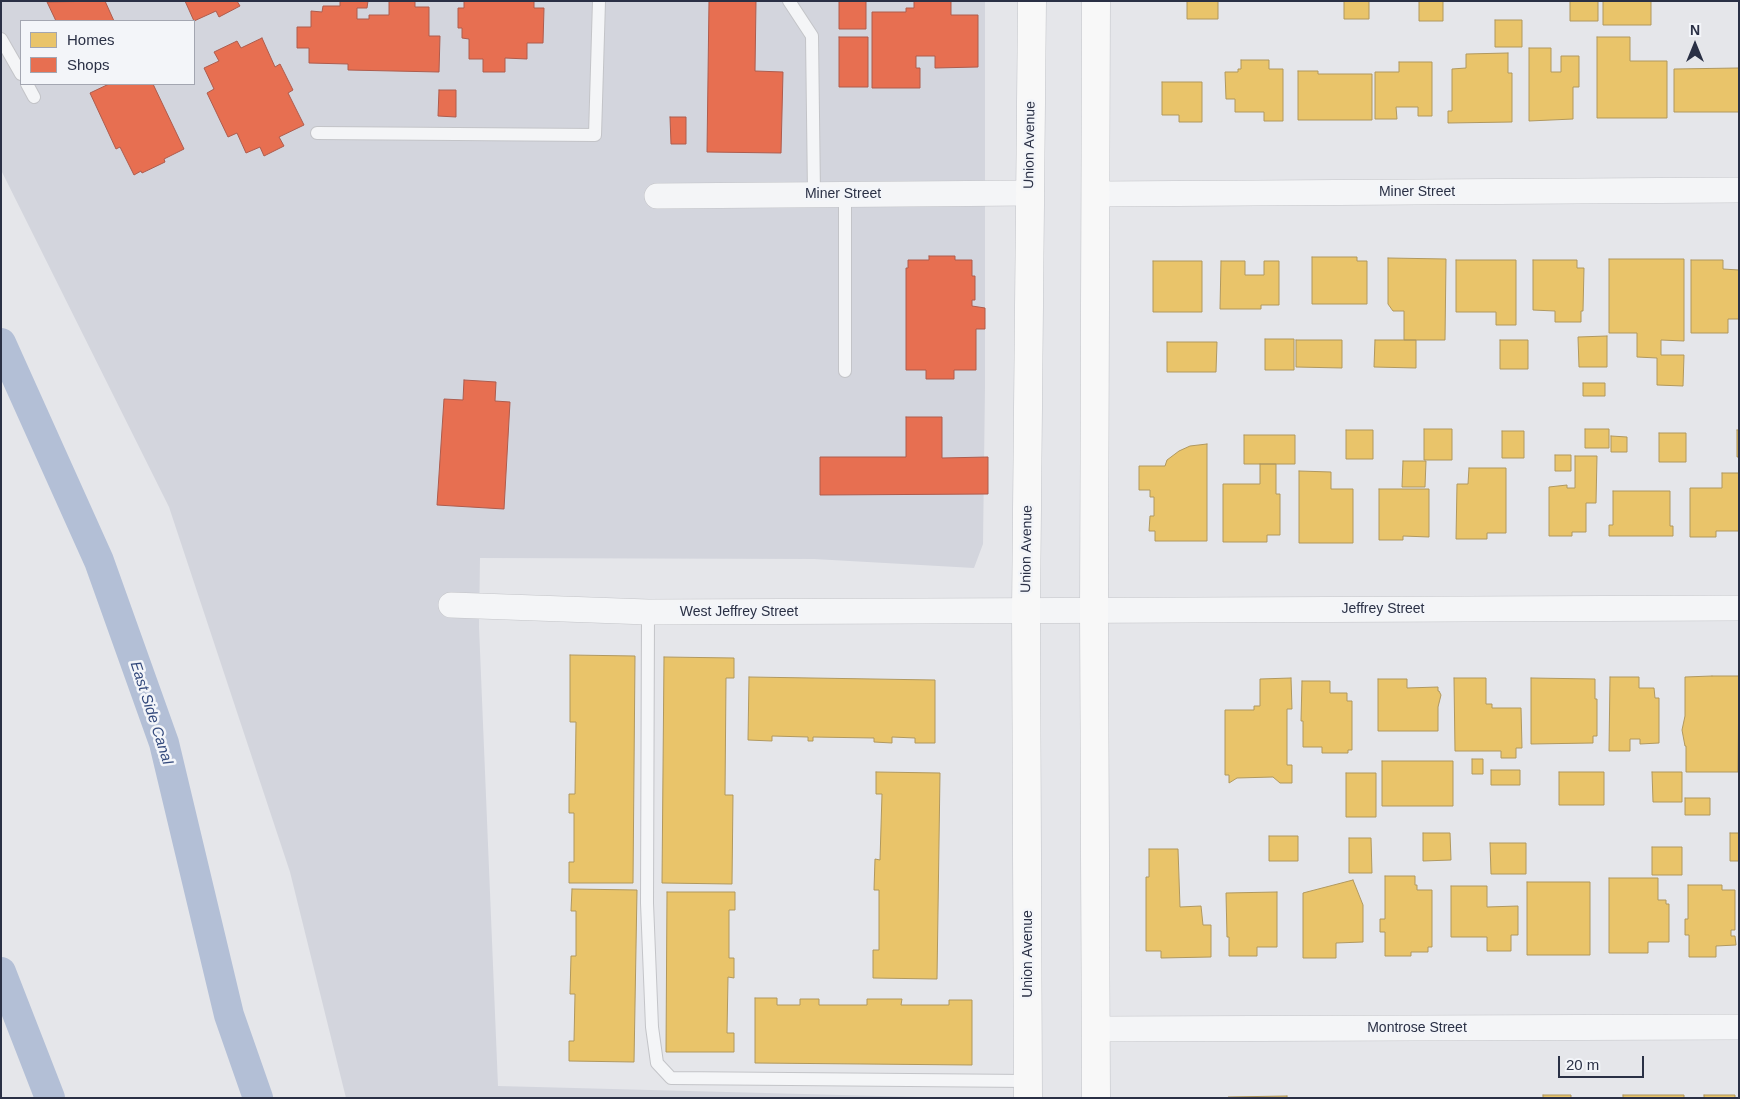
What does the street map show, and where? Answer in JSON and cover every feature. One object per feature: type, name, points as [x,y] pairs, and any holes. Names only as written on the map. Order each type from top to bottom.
[{"type":"main road","name":"Union Avenue","points":[[1028,1089],[1026,611],[1032,1]]},
{"type":"main road","points":[[1096,1],[1094,611],[1096,1098]]},
{"type":"street","name":"Miner Street","points":[[1096,194],[1739,190]]},
{"type":"street","name":"Miner Street","points":[[657,196],[1030,193]]},
{"type":"street","name":"West Jeffrey Street","points":[[451,605],[648,612],[1026,611]]},
{"type":"street","name":"Jeffrey Street","points":[[1026,611],[1739,608]]},
{"type":"street","name":"Montrose Street","points":[[1096,1029],[1739,1026]]},
{"type":"lane","points":[[317,133],[595,135],[599,1]]},
{"type":"lane","points":[[789,1],[812,36],[814,194]]},
{"type":"lane","points":[[1,39],[20,72]]},
{"type":"lane","points":[[27,85],[34,96]]},
{"type":"lane","points":[[845,194],[845,371]]},
{"type":"lane","points":[[648,612],[647,903],[652,1027],[657,1063],[671,1078],[1028,1089]]},
{"type":"shaded area","points":[[1,1],[985,1],[983,544],[974,568],[814,559],[480,558],[479,627],[498,1086],[956,1098],[346,1098],[290,872],[169,507],[1,170]]},
{"type":"building: Homes","points":[[1187,1],[1218,1],[1218,19],[1187,19]]},
{"type":"building: Homes","points":[[1344,1],[1369,1],[1369,19],[1344,19]]},
{"type":"building: Homes","points":[[1419,1],[1443,1],[1443,21],[1419,21]]},
{"type":"building: Homes","points":[[1570,1],[1598,1],[1598,21],[1570,21]]},
{"type":"building: Homes","points":[[1603,1],[1651,1],[1651,25],[1603,25]]},
{"type":"building: Homes","points":[[1495,20],[1522,20],[1522,47],[1495,47]]},
{"type":"building: Homes","points":[[1597,37],[1630,37],[1630,61],[1667,61],[1667,118],[1597,118]]},
{"type":"building: Homes","points":[[1529,48],[1551,48],[1551,72],[1561,72],[1561,56],[1579,56],[1579,87],[1573,87],[1573,119],[1529,121]]},
{"type":"building: Homes","points":[[1508,53],[1508,73],[1512,73],[1512,122],[1448,123],[1448,111],[1452,111],[1452,69],[1466,68],[1466,54]]},
{"type":"building: Homes","points":[[1241,60],[1269,60],[1269,69],[1283,69],[1283,121],[1264,121],[1264,112],[1235,112],[1235,99],[1226,99],[1225,72],[1238,72],[1238,69],[1241,69]]},
{"type":"building: Homes","points":[[1399,62],[1432,62],[1432,116],[1418,116],[1418,107],[1396,107],[1397,119],[1375,119],[1375,72],[1399,72]]},
{"type":"building: Homes","points":[[1739,68],[1739,112],[1674,112],[1674,69]]},
{"type":"building: Homes","points":[[1298,71],[1318,71],[1318,74],[1372,74],[1372,120],[1298,120]]},
{"type":"building: Homes","points":[[1162,82],[1202,82],[1202,122],[1179,122],[1179,115],[1162,115]]},
{"type":"building: Homes","points":[[1312,257],[1357,257],[1357,261],[1367,261],[1367,304],[1312,304]]},
{"type":"building: Homes","points":[[1388,258],[1446,259],[1445,340],[1404,340],[1404,311],[1393,311],[1388,304]]},
{"type":"building: Homes","points":[[1609,259],[1684,259],[1684,341],[1661,340],[1661,355],[1684,355],[1683,386],[1657,385],[1657,358],[1637,357],[1637,333],[1609,333]]},
{"type":"building: Homes","points":[[1456,260],[1516,260],[1516,325],[1496,325],[1496,312],[1456,312]]},
{"type":"building: Homes","points":[[1533,260],[1577,260],[1577,268],[1584,268],[1581,322],[1555,322],[1555,311],[1533,310]]},
{"type":"building: Homes","points":[[1691,260],[1723,260],[1723,269],[1739,270],[1739,319],[1728,319],[1728,333],[1691,333]]},
{"type":"building: Homes","points":[[1153,261],[1202,261],[1202,312],[1153,312]]},
{"type":"building: Homes","points":[[1221,261],[1245,261],[1245,275],[1264,275],[1264,261],[1279,261],[1279,305],[1261,305],[1261,309],[1220,309]]},
{"type":"building: Homes","points":[[1607,336],[1607,367],[1579,367],[1578,337]]},
{"type":"building: Homes","points":[[1265,339],[1294,339],[1294,370],[1265,370]]},
{"type":"building: Homes","points":[[1296,340],[1342,340],[1342,368],[1296,367]]},
{"type":"building: Homes","points":[[1375,340],[1416,340],[1416,368],[1374,367]]},
{"type":"building: Homes","points":[[1500,340],[1528,340],[1528,369],[1500,369]]},
{"type":"building: Homes","points":[[1167,342],[1217,342],[1216,372],[1167,372]]},
{"type":"building: Homes","points":[[1583,383],[1605,383],[1605,396],[1583,396]]},
{"type":"building: Homes","points":[[1424,429],[1452,429],[1452,460],[1424,460]]},
{"type":"building: Homes","points":[[1585,429],[1609,429],[1609,448],[1585,448]]},
{"type":"building: Homes","points":[[1346,430],[1373,430],[1373,459],[1346,459]]},
{"type":"building: Homes","points":[[1737,430],[1739,430],[1739,457],[1737,457]]},
{"type":"building: Homes","points":[[1502,431],[1524,431],[1524,458],[1502,458]]},
{"type":"building: Homes","points":[[1659,433],[1686,433],[1686,462],[1659,462]]},
{"type":"building: Homes","points":[[1244,435],[1295,435],[1295,464],[1244,464]]},
{"type":"building: Homes","points":[[1611,436],[1627,437],[1627,452],[1611,452]]},
{"type":"building: Homes","points":[[1207,444],[1207,541],[1155,541],[1155,531],[1149,531],[1150,516],[1154,516],[1154,497],[1150,497],[1150,490],[1139,490],[1139,466],[1165,466],[1167,460],[1179,451],[1190,446]]},
{"type":"building: Homes","points":[[1555,455],[1571,455],[1571,471],[1555,471]]},
{"type":"building: Homes","points":[[1575,456],[1597,456],[1596,503],[1586,503],[1586,532],[1572,532],[1572,536],[1549,536],[1549,487],[1567,485],[1567,488],[1575,488]]},
{"type":"building: Homes","points":[[1403,461],[1426,461],[1425,487],[1402,487]]},
{"type":"building: Homes","points":[[1260,464],[1276,464],[1276,494],[1280,494],[1280,535],[1267,535],[1267,542],[1223,542],[1223,484],[1260,484]]},
{"type":"building: Homes","points":[[1469,468],[1506,468],[1506,533],[1487,533],[1487,539],[1456,539],[1457,484],[1468,484]]},
{"type":"building: Homes","points":[[1299,471],[1331,472],[1331,489],[1353,489],[1353,543],[1299,543]]},
{"type":"building: Homes","points":[[1722,473],[1739,473],[1739,531],[1716,531],[1716,537],[1690,537],[1690,488],[1722,488]]},
{"type":"building: Homes","points":[[1379,489],[1429,489],[1429,537],[1403,536],[1403,540],[1379,540]]},
{"type":"building: Homes","points":[[1613,491],[1670,491],[1670,526],[1673,526],[1673,536],[1609,536],[1609,525],[1613,525]]},
{"type":"building: Homes","points":[[570,655],[635,656],[633,883],[569,883],[569,862],[574,862],[574,813],[569,813],[569,794],[575,794],[576,722],[570,722]]},
{"type":"building: Homes","points":[[664,657],[734,658],[734,678],[726,678],[725,795],[733,795],[732,884],[662,883]]},
{"type":"building: Homes","points":[[1739,676],[1738,772],[1686,772],[1686,746],[1682,730],[1685,716],[1685,677]]},
{"type":"building: Homes","points":[[749,677],[935,680],[935,743],[915,743],[915,738],[892,737],[892,743],[874,742],[874,738],[813,737],[813,741],[808,741],[808,737],[772,736],[772,741],[748,740]]},
{"type":"building: Homes","points":[[1610,677],[1639,677],[1639,688],[1654,688],[1655,698],[1659,698],[1659,743],[1640,744],[1640,739],[1630,739],[1630,751],[1609,751]]},
{"type":"building: Homes","points":[[1291,678],[1292,709],[1287,709],[1287,765],[1292,765],[1292,783],[1280,783],[1273,777],[1237,778],[1229,783],[1229,775],[1225,775],[1225,710],[1254,710],[1254,706],[1260,706],[1260,679]]},
{"type":"building: Homes","points":[[1454,678],[1486,678],[1486,704],[1492,704],[1492,708],[1521,708],[1522,748],[1516,748],[1516,758],[1501,758],[1501,751],[1455,751]]},
{"type":"building: Homes","points":[[1531,678],[1595,679],[1597,736],[1593,736],[1593,743],[1531,744]]},
{"type":"building: Homes","points":[[1378,679],[1407,679],[1407,688],[1438,687],[1441,695],[1438,707],[1438,731],[1378,731]]},
{"type":"building: Homes","points":[[1302,681],[1330,681],[1330,693],[1347,693],[1347,701],[1352,701],[1352,750],[1348,750],[1348,753],[1322,753],[1322,747],[1303,747],[1303,721],[1301,721]]},
{"type":"building: Homes","points":[[1472,759],[1483,759],[1483,774],[1472,774]]},
{"type":"building: Homes","points":[[1382,761],[1453,761],[1453,806],[1382,806]]},
{"type":"building: Homes","points":[[1491,770],[1520,770],[1520,785],[1491,785]]},
{"type":"building: Homes","points":[[876,772],[940,773],[937,979],[873,978],[873,950],[879,950],[879,890],[874,890],[875,859],[880,860],[882,794],[876,794]]},
{"type":"building: Homes","points":[[1559,772],[1604,772],[1604,805],[1559,805]]},
{"type":"building: Homes","points":[[1652,772],[1682,772],[1682,802],[1653,802]]},
{"type":"building: Homes","points":[[1346,773],[1376,773],[1376,817],[1346,817]]},
{"type":"building: Homes","points":[[1685,798],[1710,798],[1710,815],[1685,815]]},
{"type":"building: Homes","points":[[1423,833],[1450,833],[1451,860],[1423,861]]},
{"type":"building: Homes","points":[[1730,833],[1739,833],[1739,861],[1730,861]]},
{"type":"building: Homes","points":[[1269,836],[1298,836],[1298,861],[1269,861]]},
{"type":"building: Homes","points":[[1349,838],[1371,838],[1372,873],[1349,873]]},
{"type":"building: Homes","points":[[1490,843],[1526,843],[1526,874],[1491,874]]},
{"type":"building: Homes","points":[[1652,847],[1682,847],[1682,875],[1652,875]]},
{"type":"building: Homes","points":[[1149,849],[1178,849],[1180,907],[1201,906],[1203,925],[1211,925],[1211,957],[1161,958],[1161,951],[1146,951],[1146,877],[1149,877]]},
{"type":"building: Homes","points":[[1385,876],[1415,876],[1417,890],[1432,890],[1432,947],[1428,947],[1428,952],[1411,952],[1411,956],[1385,956],[1385,932],[1380,932],[1380,919],[1385,919]]},
{"type":"building: Homes","points":[[1609,878],[1658,878],[1658,900],[1666,900],[1666,904],[1669,904],[1669,942],[1648,942],[1648,953],[1609,953]]},
{"type":"building: Homes","points":[[1353,880],[1363,905],[1363,942],[1336,943],[1336,958],[1303,958],[1303,893]]},
{"type":"building: Homes","points":[[1527,882],[1590,882],[1590,955],[1527,955]]},
{"type":"building: Homes","points":[[1688,885],[1722,885],[1722,890],[1735,890],[1735,930],[1731,930],[1731,936],[1735,936],[1736,945],[1716,946],[1716,957],[1689,957],[1689,935],[1685,935],[1685,919],[1688,919]]},
{"type":"building: Homes","points":[[1451,886],[1487,886],[1487,907],[1518,906],[1518,935],[1511,935],[1511,951],[1487,951],[1487,937],[1451,937]]},
{"type":"building: Homes","points":[[572,889],[637,890],[634,1062],[569,1061],[569,1041],[574,1041],[575,994],[570,994],[571,956],[576,956],[576,911],[571,911]]},
{"type":"building: Homes","points":[[667,892],[735,892],[735,910],[729,910],[729,958],[734,958],[734,978],[728,977],[727,1033],[734,1033],[734,1052],[666,1052]]},
{"type":"building: Homes","points":[[1277,892],[1277,947],[1257,947],[1257,956],[1229,956],[1226,893]]},
{"type":"building: Homes","points":[[755,998],[777,998],[777,1005],[800,1005],[800,999],[819,999],[819,1005],[867,1005],[867,999],[902,999],[901,1005],[949,1005],[949,1000],[972,1000],[972,1065],[755,1063]]},
{"type":"building: Homes","points":[[1543,1095],[1571,1095],[1571,1098],[1543,1098]]},
{"type":"building: Homes","points":[[1623,1095],[1684,1095],[1684,1098],[1623,1098]]},
{"type":"building: Homes","points":[[1704,1095],[1735,1095],[1735,1098],[1704,1098]]},
{"type":"building: Homes","points":[[1287,1096],[1287,1098],[1228,1098],[1228,1097]]},
{"type":"building: Shops","points":[[105,1],[114,20],[56,20],[47,2]]},
{"type":"building: Shops","points":[[185,1],[237,1],[240,6],[219,17],[216,11],[194,20]]},
{"type":"building: Shops","points":[[340,1],[368,1],[367,8],[357,8],[357,19],[369,19],[369,15],[389,15],[389,1],[415,1],[415,7],[429,7],[429,36],[440,36],[439,72],[348,70],[348,64],[309,63],[309,48],[297,48],[297,27],[311,27],[311,11],[322,12],[323,6],[340,6]]},
{"type":"building: Shops","points":[[464,1],[534,1],[534,8],[544,8],[543,43],[527,43],[527,59],[505,58],[505,72],[483,72],[483,59],[469,59],[469,39],[462,38],[462,28],[458,28],[458,8],[464,8]]},
{"type":"building: Shops","points":[[709,1],[756,1],[755,71],[783,72],[781,153],[707,152]]},
{"type":"building: Shops","points":[[839,1],[866,1],[866,29],[839,29]]},
{"type":"building: Shops","points":[[914,1],[951,1],[951,15],[978,15],[978,67],[935,68],[935,56],[916,56],[916,68],[920,68],[920,88],[872,88],[872,12],[906,12],[906,8],[914,8]]},
{"type":"building: Shops","points":[[839,37],[868,37],[868,87],[839,87]]},
{"type":"building: Shops","points":[[262,38],[275,67],[280,64],[293,90],[288,93],[304,125],[279,137],[284,146],[264,156],[260,147],[246,153],[237,133],[228,137],[207,93],[214,89],[204,68],[219,61],[214,52],[237,41],[241,48]]},
{"type":"building: Shops","points":[[107,85],[153,85],[184,149],[164,159],[165,162],[134,175],[120,147],[116,149],[90,93]]},
{"type":"building: Shops","points":[[439,90],[456,90],[456,117],[438,116]]},
{"type":"building: Shops","points":[[670,117],[686,117],[686,144],[671,144]]},
{"type":"building: Shops","points":[[929,256],[955,256],[955,260],[972,260],[972,276],[975,276],[975,300],[972,300],[972,306],[985,308],[985,329],[976,329],[976,370],[954,370],[954,379],[926,379],[926,370],[906,370],[906,268],[908,268],[908,260],[929,260]]},
{"type":"building: Shops","points":[[464,380],[496,382],[495,401],[510,402],[504,509],[437,505],[444,399],[463,400]]},
{"type":"building: Shops","points":[[906,417],[942,417],[942,458],[988,457],[988,494],[820,495],[820,457],[906,457]]},
{"type":"waterway","name":"East Side Canal","points":[[1,343],[99,561],[164,743],[229,1015],[258,1098]]},
{"type":"waterway","points":[[1,972],[50,1098]]}]
